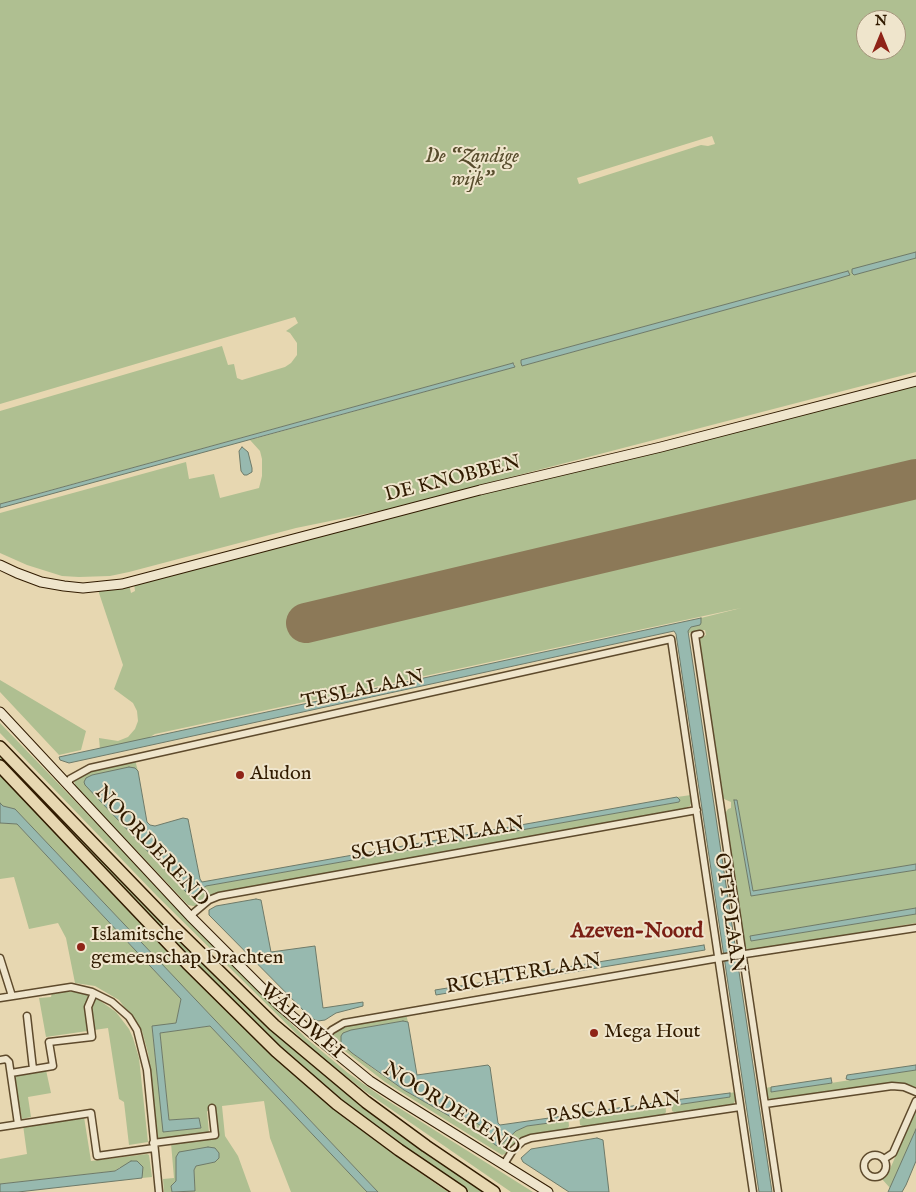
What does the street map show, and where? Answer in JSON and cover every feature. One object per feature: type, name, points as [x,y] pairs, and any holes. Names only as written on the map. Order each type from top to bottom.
[{"type":"highway","name":"WÂLDWEI","points":[[0,746],[174,927],[274,1025],[366,1102],[494,1192]]},
{"type":"highway","name":"WÂLDWEI","points":[[0,766],[187,963],[276,1051],[337,1104],[399,1150],[462,1192]]},
{"type":"street","name":"DE KNOBBEN","points":[[0,565],[41,582],[64,586],[83,588],[122,584],[480,490],[662,447],[916,381]]},
{"type":"street","name":"OTTOLAAN","points":[[700,634],[695,635],[723,806],[741,955],[778,1192]]},
{"type":"street","name":"OTTOLAAN","points":[[671,639],[720,958],[753,1192]]},
{"type":"street","name":"TESLALAAN","points":[[68,784],[70,779],[90,768],[671,639]]},
{"type":"street","name":"NOORDEREND","points":[[0,712],[190,916],[279,1004],[321,1042],[384,1090],[548,1192]]},
{"type":"street","name":"SCHOLTENLAAN","points":[[190,916],[209,900],[219,896],[697,810]]},
{"type":"street","name":"RICHTERLAAN","points":[[321,1042],[344,1022],[720,958],[916,928]]},
{"type":"street","points":[[0,958],[12,996]]},
{"type":"street","points":[[0,998],[71,988],[94,993],[112,1002],[129,1017],[137,1030],[147,1070],[159,1192]]},
{"type":"street","points":[[11,1073],[53,1066],[50,1042],[92,1037],[88,1007],[94,993]]},
{"type":"street","points":[[26,1016],[34,1069]]},
{"type":"street","points":[[0,1060],[6,1059],[9,1062],[18,1124]]},
{"type":"street","points":[[765,1104],[892,1086],[904,1087],[916,1092]]},
{"type":"street","points":[[884,1159],[893,1153],[916,1101]]},
{"type":"street","points":[[0,1126],[91,1113],[97,1156],[215,1135],[212,1108]]},
{"type":"street","name":"PASCALLAAN","points":[[504,1164],[513,1150],[522,1141],[531,1138],[740,1108]]},
{"type":"green space","name":"De “Zandige wijk”","points":[[0,0],[916,0],[916,252],[852,270],[854,275],[916,258],[916,372],[384,510],[296,528],[110,576],[62,576],[27,565],[0,553],[0,513],[186,462],[189,479],[214,474],[220,498],[259,488],[262,476],[262,459],[260,451],[250,440],[515,367],[513,363],[0,504],[0,411],[222,346],[228,365],[234,364],[237,378],[242,380],[285,367],[297,355],[297,343],[290,333],[286,331],[298,323],[295,317],[0,404]],"holes":[[[712,136],[715,144],[701,145],[579,184],[577,178]],[[848,271],[850,275],[830,281],[522,366],[521,363],[521,360]]]},
{"type":"green space","points":[[916,383],[916,465],[302,611],[309,635],[916,491],[916,864],[753,891],[737,801],[734,801],[751,896],[916,870],[916,908],[750,936],[751,941],[916,914],[916,923],[753,951],[745,948],[724,815],[731,808],[731,802],[724,799],[721,794],[699,639],[706,635],[705,630],[688,633],[691,627],[701,622],[701,618],[741,608],[155,734],[145,740],[100,750],[99,738],[118,741],[128,737],[135,729],[138,721],[137,711],[133,703],[114,689],[123,665],[99,589],[129,584],[131,593],[135,591],[134,583]]},
{"type":"green space","points":[[0,680],[86,731],[81,750],[59,755],[0,692]]},
{"type":"green space","points":[[0,723],[254,987],[306,1038],[348,1073],[385,1099],[533,1192],[511,1192],[366,1092],[316,1053],[157,896],[0,733]]},
{"type":"green space","points":[[0,751],[269,1024],[486,1192],[469,1192],[400,1145],[332,1093],[242,1012],[0,760]]},
{"type":"green space","points":[[135,760],[138,771],[135,768],[92,775],[190,895],[199,892],[206,886],[679,802],[680,800],[677,797],[691,795],[692,800],[690,806],[680,810],[218,893],[205,899],[197,906],[193,906],[188,905],[75,787],[75,783],[70,779],[93,769]]},
{"type":"green space","points":[[0,771],[305,1083],[413,1168],[448,1192],[378,1192],[15,809],[3,806],[0,803]]},
{"type":"green space","points":[[0,823],[17,824],[181,999],[176,1023],[152,1027],[164,1132],[201,1128],[199,1118],[169,1120],[160,1033],[210,1026],[367,1192],[291,1192],[270,1138],[264,1101],[222,1106],[225,1136],[238,1156],[251,1192],[180,1192],[195,1190],[194,1170],[200,1164],[215,1162],[215,1148],[171,1186],[172,1192],[164,1192],[163,1179],[174,1178],[171,1143],[217,1137],[215,1111],[207,1111],[209,1133],[158,1139],[148,1053],[142,1031],[119,1000],[95,986],[75,983],[66,938],[58,923],[29,929],[14,877],[0,879]]},
{"type":"green space","points":[[52,992],[89,994],[116,1012],[129,1029],[139,1058],[148,1142],[129,1145],[124,1102],[119,1099],[108,1028],[46,1037],[39,998],[51,997]]},
{"type":"green space","points":[[406,1014],[408,1022],[403,1021],[351,1030],[341,1036],[352,1053],[376,1071],[404,1090],[451,1117],[468,1118],[483,1127],[487,1139],[501,1145],[516,1131],[527,1126],[564,1121],[563,1116],[568,1116],[569,1126],[567,1129],[525,1137],[514,1144],[508,1153],[502,1155],[385,1082],[330,1038],[334,1032],[343,1026]]},
{"type":"green space","points":[[46,1070],[51,1093],[28,1097],[31,1117],[22,1119],[14,1075]]},
{"type":"green space","points":[[916,1070],[916,1087],[894,1083],[774,1100],[768,1098],[765,1088],[771,1087],[772,1092]]},
{"type":"green space","points":[[736,1092],[737,1098],[732,1106],[678,1114],[672,1111],[671,1102],[675,1100],[676,1105],[729,1097],[730,1093]]},
{"type":"green space","points":[[661,1102],[665,1102],[666,1112],[663,1116],[585,1127],[580,1125],[579,1114],[582,1113],[583,1117],[662,1107]]},
{"type":"green space","points":[[916,1109],[916,1129],[890,1188],[882,1179],[887,1176]]},
{"type":"green space","points":[[84,1117],[91,1161],[147,1154],[149,1155],[152,1177],[142,1178],[120,1167],[115,1171],[0,1184],[0,1159],[27,1154],[23,1125]]},
{"type":"water","points":[[916,252],[916,258],[854,275],[852,273],[852,269]]},
{"type":"water","points":[[848,271],[850,275],[830,281],[522,366],[521,363],[521,360]]},
{"type":"water","points":[[513,363],[515,367],[0,508],[0,504]]},
{"type":"water","points":[[242,447],[248,452],[252,468],[252,472],[247,475],[244,475],[241,471],[239,451]]},
{"type":"water","points":[[701,618],[700,625],[691,627],[688,631],[772,1192],[759,1192],[676,634],[674,631],[69,763],[60,760],[59,757]]},
{"type":"water","points":[[129,767],[135,768],[138,771],[147,822],[150,825],[155,826],[183,818],[188,819],[202,882],[677,797],[680,800],[679,802],[206,886],[194,895],[189,895],[85,785],[86,778],[92,775]]},
{"type":"water","points":[[734,800],[737,800],[753,891],[916,864],[916,870],[751,896]]},
{"type":"water","points":[[0,803],[3,806],[15,809],[378,1192],[367,1192],[210,1026],[160,1033],[169,1120],[199,1118],[201,1128],[163,1132],[152,1026],[176,1023],[181,999],[17,824],[0,823]]},
{"type":"water","points":[[256,899],[261,900],[271,952],[315,946],[323,1008],[363,1002],[363,1006],[336,1013],[325,1020],[318,1021],[311,1018],[209,915],[209,910],[216,906]]},
{"type":"water","points":[[916,908],[916,914],[751,941],[750,936]]},
{"type":"water","points":[[704,945],[705,950],[537,978],[536,972]]},
{"type":"water","points":[[510,978],[511,982],[436,995],[435,990]]},
{"type":"water","points":[[403,1021],[408,1022],[417,1075],[488,1065],[490,1067],[498,1123],[500,1125],[563,1116],[564,1121],[527,1126],[516,1131],[501,1145],[497,1146],[487,1139],[483,1127],[468,1118],[451,1117],[404,1090],[341,1043],[343,1033],[351,1030]]},
{"type":"water","points":[[916,1065],[916,1070],[850,1080],[846,1079],[847,1075]]},
{"type":"water","points":[[831,1078],[832,1083],[771,1092],[771,1087]]},
{"type":"water","points":[[730,1093],[730,1097],[676,1105],[675,1100]]},
{"type":"water","points":[[661,1102],[662,1107],[583,1118],[582,1113]]},
{"type":"water","points":[[916,1129],[916,1161],[906,1185],[902,1192],[888,1192]]},
{"type":"water","points":[[597,1138],[603,1140],[609,1192],[569,1192],[523,1162],[521,1158],[531,1149]]},
{"type":"water","points":[[208,1147],[215,1148],[219,1153],[219,1158],[215,1162],[196,1166],[194,1170],[195,1191],[172,1192],[171,1186],[176,1181],[176,1157],[179,1152]]},
{"type":"water","points":[[131,1161],[137,1161],[143,1167],[142,1178],[18,1192],[0,1192],[0,1184],[115,1171]]},
{"type":"runway","points":[[306,623],[916,479]]},
{"type":"place","name":"Aludon","points":[[240,775]]},
{"type":"place","name":"Islamitsche gemeenschap Drachten","points":[[81,947]]},
{"type":"place","name":"Mega Hout","points":[[594,1033]]},
{"type":"district","name":"Azeven-Noord","points":[[637,933]]}]
